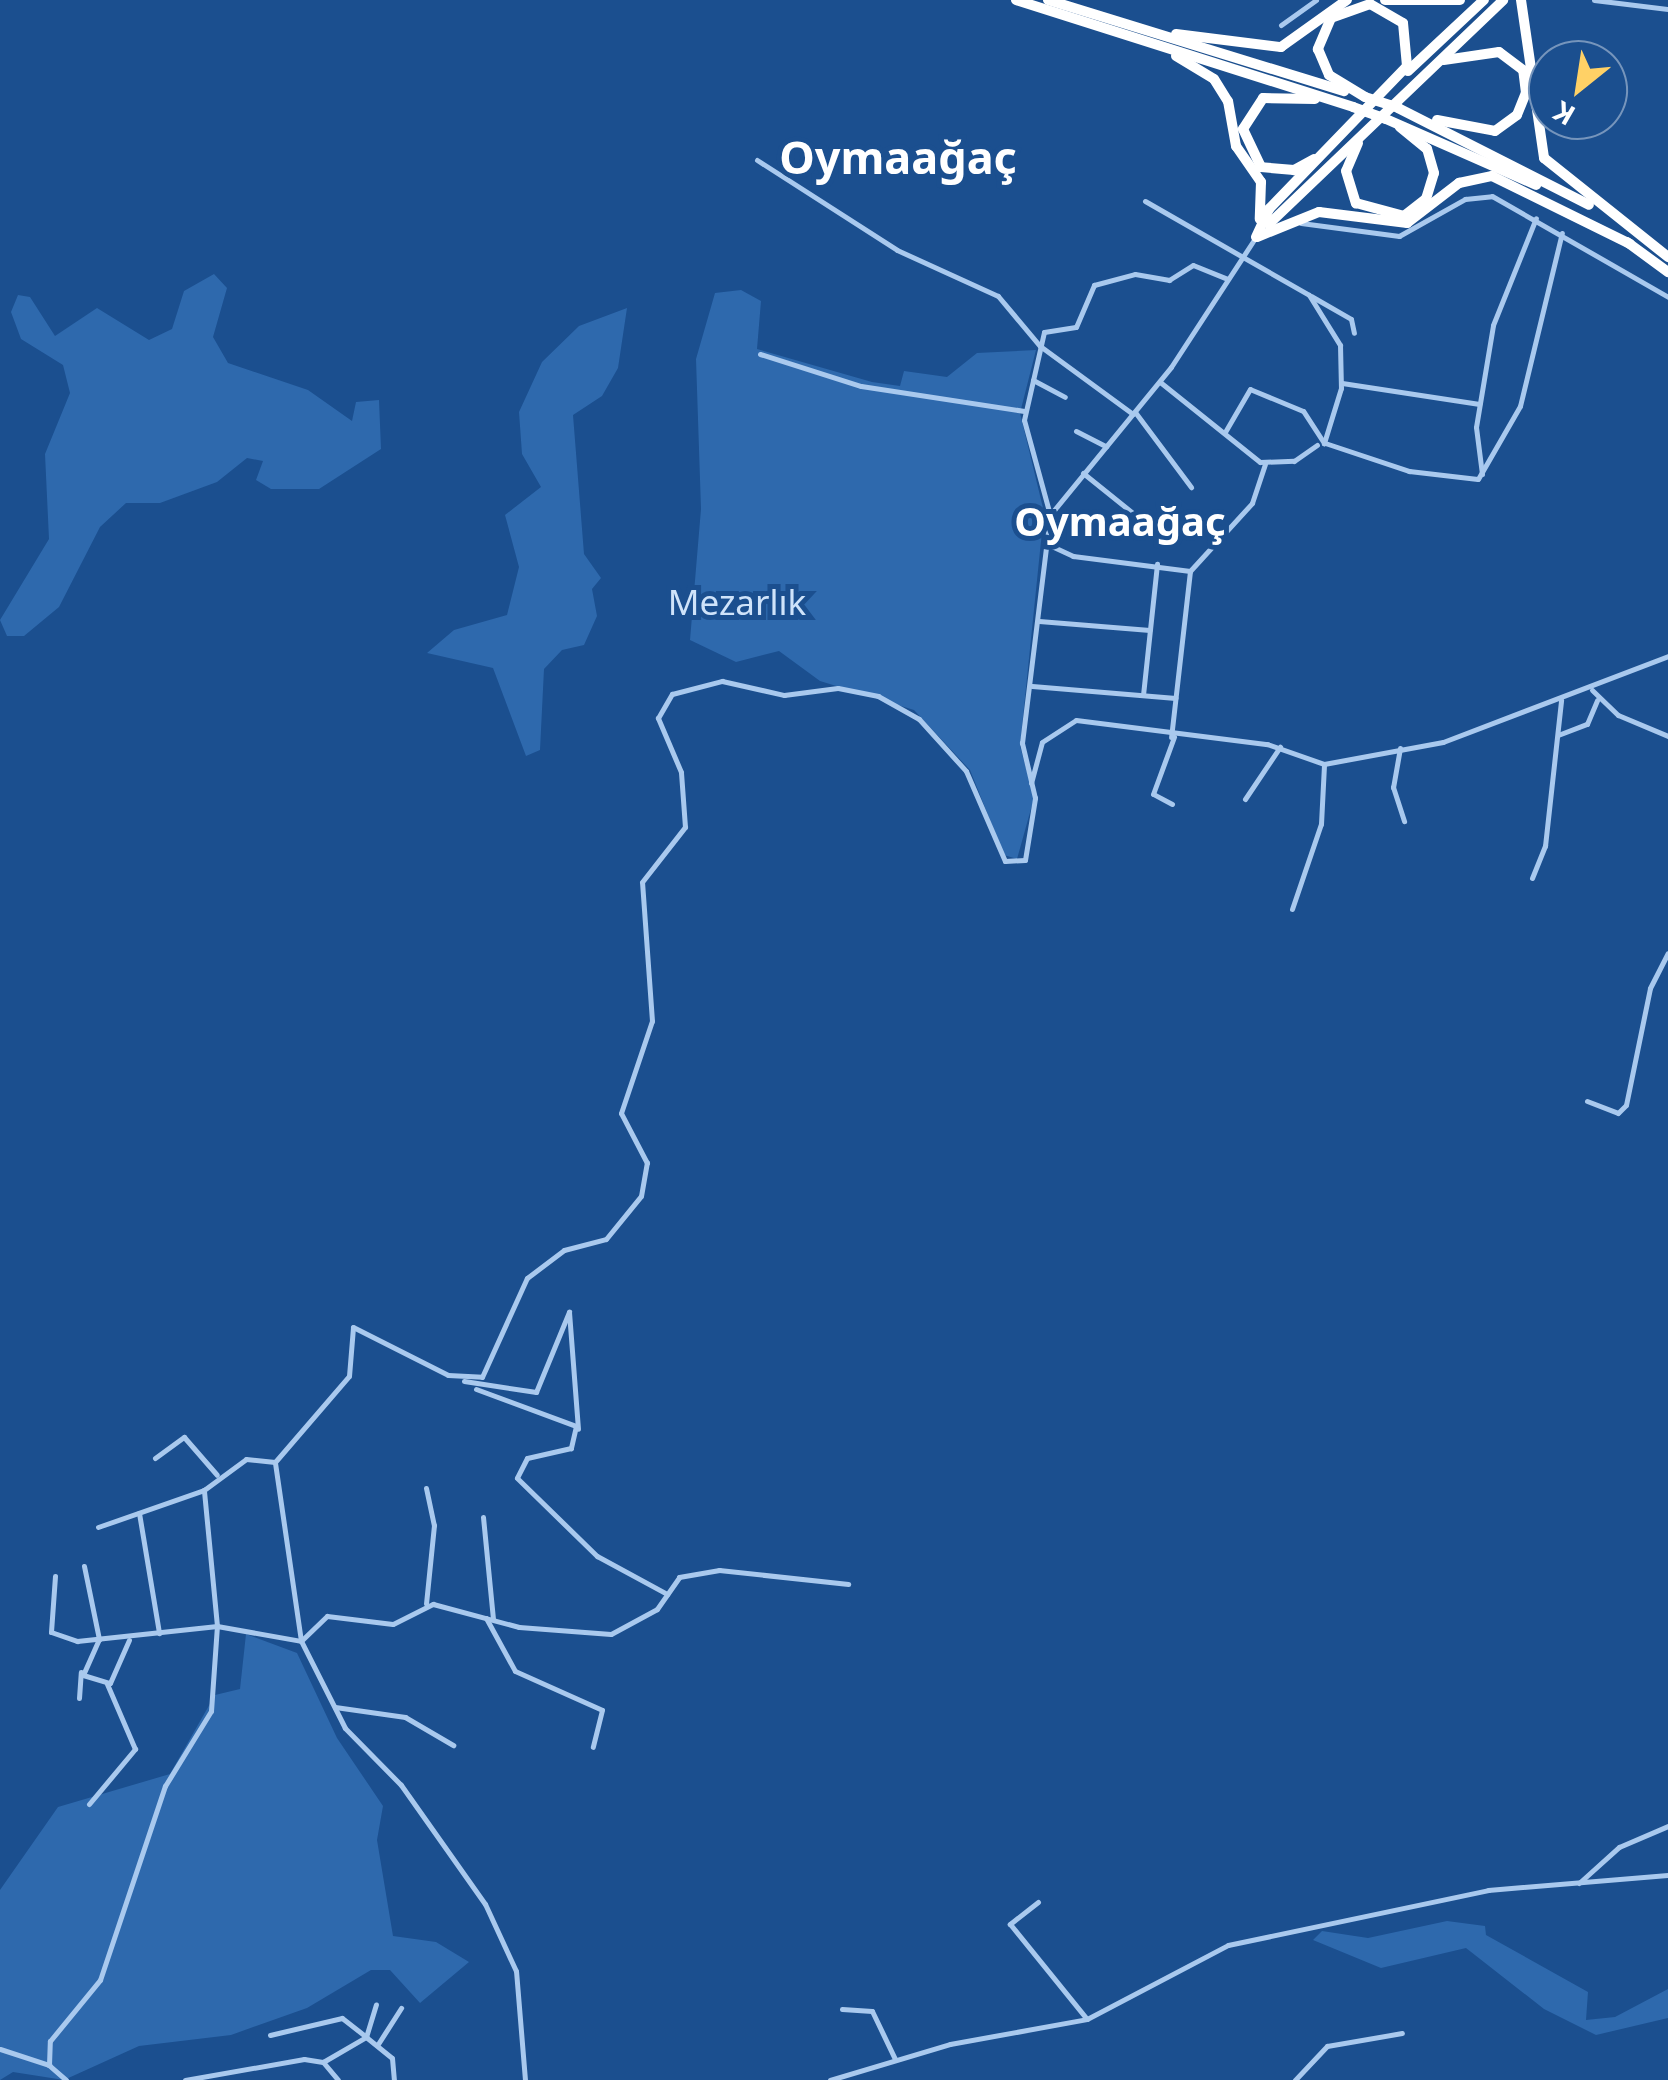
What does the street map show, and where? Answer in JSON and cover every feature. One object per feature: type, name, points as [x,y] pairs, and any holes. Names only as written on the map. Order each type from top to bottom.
[{"type":"highway","points":[[1016,0],[1486,133],[1522,108],[1525,76],[1511,58],[1485,50],[1438,63]]},
{"type":"highway","points":[[1048,0],[1386,120],[1500,166],[1630,244],[1668,272]]},
{"type":"highway","points":[[1130,31],[1270,49],[1304,36],[1347,0]]},
{"type":"highway","points":[[1385,0],[1460,0]]},
{"type":"highway","points":[[1256,237],[1269,208],[1484,0]]},
{"type":"highway","points":[[1256,237],[1503,0]]},
{"type":"highway","points":[[1521,0],[1544,158],[1668,258]]},
{"type":"highway","points":[[1364,97],[1320,58],[1326,25],[1354,6],[1386,8],[1408,30],[1410,59],[1388,90]]},
{"type":"highway","points":[[1130,31],[1202,69],[1223,90],[1236,146],[1263,194],[1256,237]]},
{"type":"highway","points":[[1331,148],[1294,170],[1271,171],[1247,154],[1246,119],[1274,94],[1353,108]]},
{"type":"highway","points":[[1398,108],[1543,178],[1668,258]]},
{"type":"highway","points":[[1372,123],[1349,159],[1347,184],[1370,213],[1404,216],[1431,190],[1432,160],[1419,140],[1386,120]]},
{"type":"highway","points":[[1256,237],[1278,224],[1320,212],[1408,223],[1459,184],[1492,176],[1630,244]]},
{"type":"street","points":[[1281,24],[1316,0]]},
{"type":"street","points":[[1594,0],[1668,8]]},
{"type":"street","points":[[757,160],[897,250],[998,296],[1040,346],[1134,413],[1190,487]]},
{"type":"street","points":[[1278,224],[1400,236],[1485,196],[1562,232],[1668,297]]},
{"type":"street","points":[[1146,201],[1351,318],[1354,333]]},
{"type":"street","points":[[1482,474],[1479,404],[1496,313],[1536,218]]},
{"type":"street","points":[[1482,474],[1516,416],[1543,339],[1562,232]]},
{"type":"street","points":[[1031,787],[1022,743],[1050,515],[1160,382],[1256,237]]},
{"type":"street","points":[[1050,515],[1024,411],[1040,346],[1048,330],[1076,328],[1094,285],[1134,274],[1169,280],[1190,265],[1227,278]]},
{"type":"street","points":[[1160,382],[1264,464],[1294,461],[1321,444],[1342,383],[1340,345],[1309,295]]},
{"type":"street","points":[[760,354],[861,386],[1024,411]]},
{"type":"street","points":[[1032,380],[1066,397]]},
{"type":"street","points":[[1342,383],[1479,404]]},
{"type":"street","points":[[1224,432],[1250,390],[1304,412],[1321,444],[1408,471],[1482,474]]},
{"type":"street","points":[[1076,431],[1106,446]]},
{"type":"street","points":[[1172,804],[1153,794],[1172,736],[1190,572],[1252,503],[1264,464]]},
{"type":"street","points":[[1083,473],[1134,514]]},
{"type":"street","points":[[1044,542],[1073,556],[1157,564],[1190,572]]},
{"type":"street","points":[[1143,694],[1157,564]]},
{"type":"street","points":[[1039,621],[1150,630]]},
{"type":"street","points":[[461,1379],[492,1367],[502,1318],[526,1278],[564,1250],[606,1239],[647,1180],[621,1113],[652,1021],[642,882],[685,827],[682,772],[658,718],[665,700],[722,680],[784,695],[838,688],[878,696],[918,718],[966,772],[1012,865],[1027,856],[1031,787],[1042,742],[1072,721],[1135,723],[1172,736],[1280,747],[1324,764],[1400,748],[1592,690],[1668,656]]},
{"type":"street","points":[[1032,686],[1176,698]]},
{"type":"street","points":[[1592,690],[1596,700],[1668,736]]},
{"type":"street","points":[[1532,878],[1545,846],[1562,698]]},
{"type":"street","points":[[1557,736],[1587,724],[1596,700]]},
{"type":"street","points":[[1245,799],[1280,747]]},
{"type":"street","points":[[1400,748],[1393,787],[1404,821]]},
{"type":"street","points":[[1292,909],[1322,824],[1324,764]]},
{"type":"street","points":[[1587,1101],[1618,1112],[1626,1105],[1650,988],[1668,953]]},
{"type":"street","points":[[476,1389],[536,1392],[569,1312],[578,1430],[567,1451],[521,1461],[518,1478],[597,1556],[668,1594]]},
{"type":"street","points":[[525,2080],[516,1971],[485,1904],[334,1707],[301,1641],[275,1462],[348,1376],[356,1326],[476,1389],[558,1413],[554,1426],[578,1430]]},
{"type":"street","points":[[155,1458],[184,1437],[216,1475]]},
{"type":"street","points":[[98,1527],[204,1490],[216,1475],[246,1459],[275,1462]]},
{"type":"street","points":[[426,1488],[434,1525],[426,1605]]},
{"type":"street","points":[[49,2065],[50,2041],[100,1980],[164,1786],[211,1712],[217,1626],[204,1490]]},
{"type":"street","points":[[139,1513],[158,1633]]},
{"type":"street","points":[[483,1517],[489,1619],[515,1671],[602,1710],[593,1747]]},
{"type":"street","points":[[79,1698],[81,1672],[99,1640],[84,1566]]},
{"type":"street","points":[[301,1641],[328,1616],[394,1624],[426,1605],[489,1619],[615,1634],[668,1594],[679,1577],[719,1570],[848,1584]]},
{"type":"street","points":[[55,1576],[52,1634],[99,1640],[217,1626],[301,1641]]},
{"type":"street","points":[[108,1684],[132,1637]]},
{"type":"street","points":[[81,1672],[108,1684],[136,1750],[89,1804]]},
{"type":"street","points":[[334,1707],[405,1717],[453,1745]]},
{"type":"street","points":[[1578,1884],[1619,1847],[1668,1826]]},
{"type":"street","points":[[830,2080],[895,2059],[1088,2019],[1228,1945],[1488,1890],[1668,1875]]},
{"type":"street","points":[[1038,1902],[1010,1924],[1088,2019]]},
{"type":"street","points":[[185,2080],[245,2064],[323,2062],[366,2038],[376,2005]]},
{"type":"street","points":[[378,2044],[401,2008]]},
{"type":"street","points":[[842,2009],[872,2011],[895,2059]]},
{"type":"street","points":[[270,2035],[342,2018],[378,2044],[395,2079]]},
{"type":"street","points":[[1295,2080],[1327,2046],[1402,2033]]},
{"type":"street","points":[[0,2049],[49,2065],[66,2080]]},
{"type":"street","points":[[323,2062],[338,2080]]},
{"type":"green space","points":[[214,274],[227,288],[213,337],[228,363],[308,390],[352,421],[356,402],[379,400],[381,449],[319,489],[271,489],[256,480],[263,461],[247,458],[217,482],[160,503],[126,503],[100,527],[59,607],[24,636],[7,636],[0,620],[49,539],[45,454],[70,393],[63,365],[21,339],[11,312],[18,295],[30,297],[55,336],[97,308],[149,340],[172,329],[184,291]]},
{"type":"green space","name":"Mezarlık","points":[[741,290],[761,301],[757,349],[872,382],[900,386],[904,371],[947,377],[977,353],[1036,350],[1020,413],[1044,512],[1020,746],[1034,798],[1017,859],[1004,855],[970,770],[914,710],[820,681],[779,651],[736,662],[690,640],[701,509],[696,359],[715,293]]},
{"type":"green space","points":[[627,308],[618,368],[602,396],[573,415],[584,554],[601,578],[592,589],[597,616],[584,645],[562,650],[544,669],[540,750],[526,756],[493,668],[427,653],[454,630],[507,615],[519,567],[505,515],[541,487],[522,454],[519,412],[542,362],[579,326]]},
{"type":"green space","points":[[246,1634],[297,1653],[337,1738],[383,1806],[377,1840],[393,1936],[436,1942],[469,1962],[420,2003],[390,1970],[371,1970],[307,2008],[231,2035],[139,2046],[64,2080],[13,2072],[0,2080],[0,1890],[58,1807],[170,1774],[215,1695],[240,1689]]},
{"type":"green space","points":[[1447,1921],[1485,1926],[1486,1935],[1588,1992],[1586,2020],[1615,2017],[1668,1989],[1668,2018],[1596,2035],[1544,2009],[1466,1948],[1381,1968],[1313,1940],[1322,1931],[1368,1938]]},
{"type":"district","name":"Oymaağaç","points":[[898,157]]},
{"type":"district","name":"Oymaağaç","points":[[1120,521]]}]
